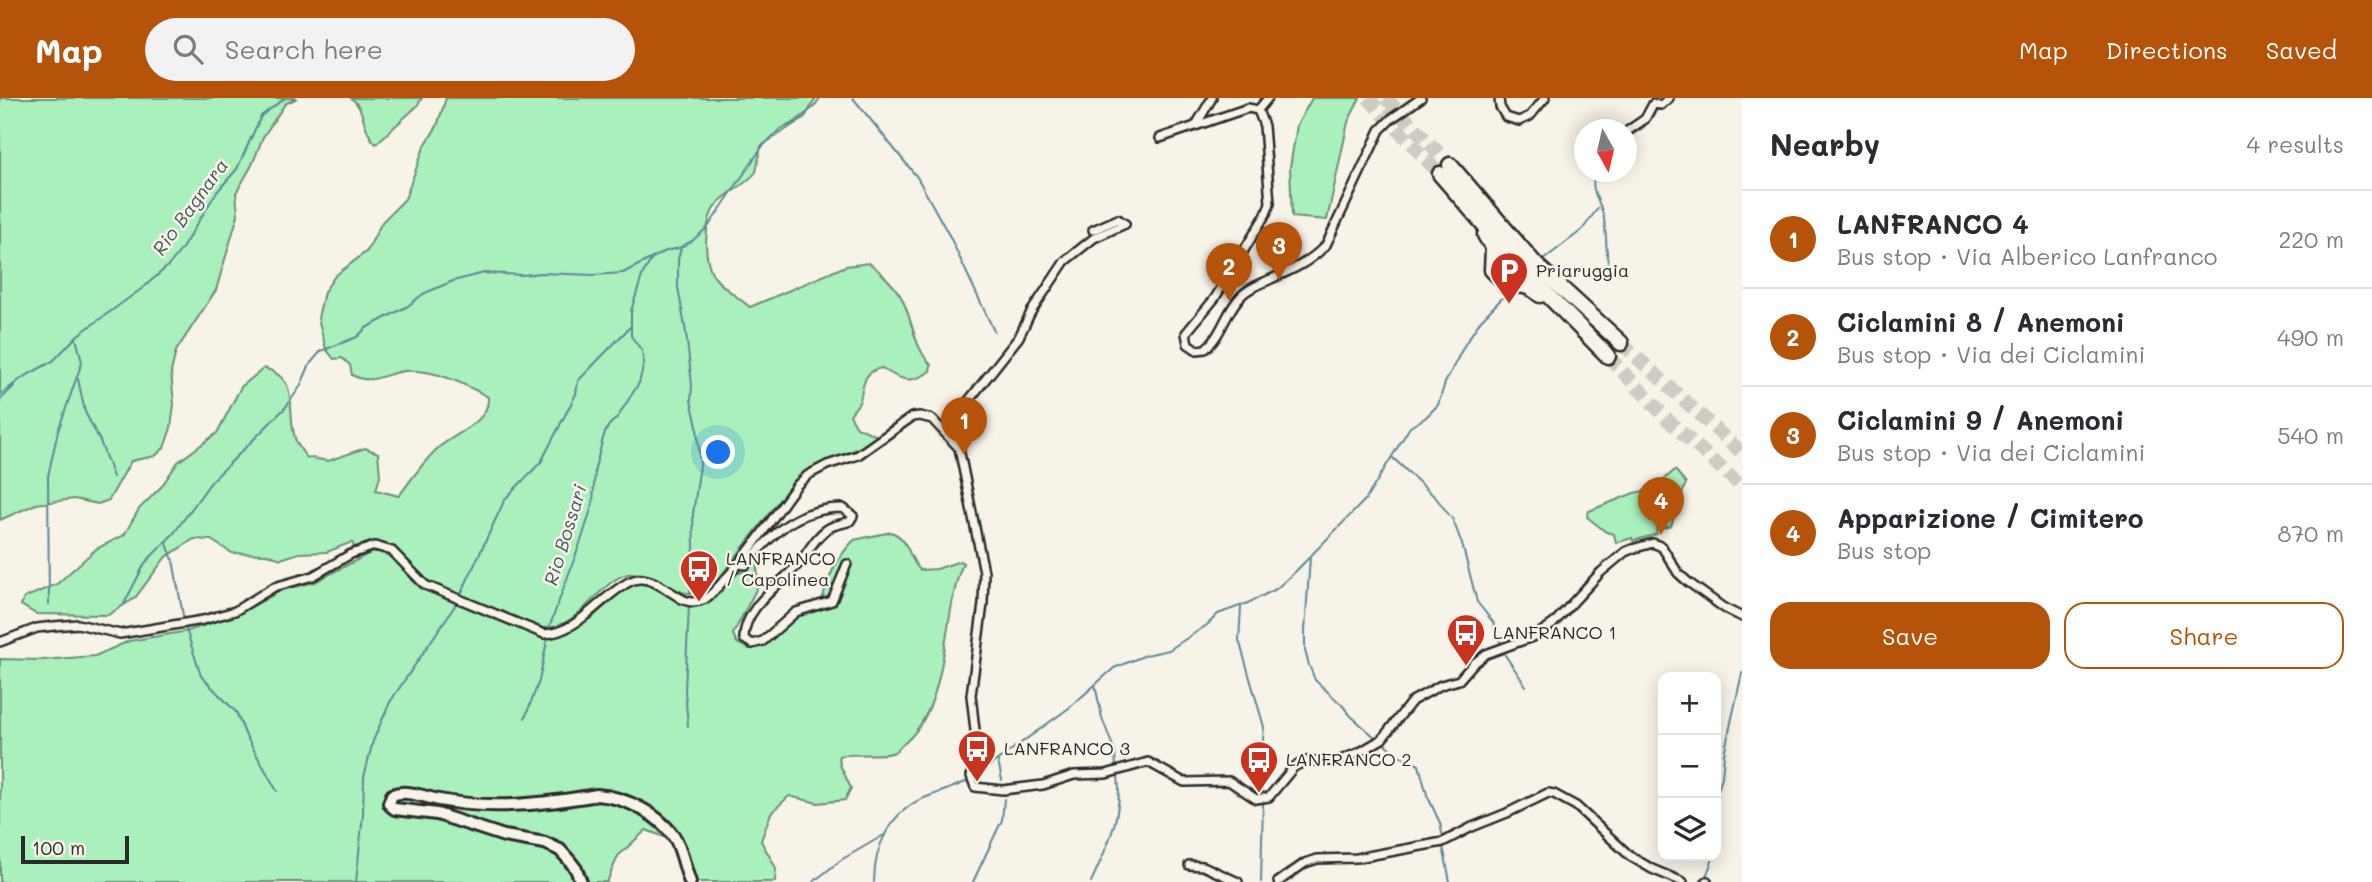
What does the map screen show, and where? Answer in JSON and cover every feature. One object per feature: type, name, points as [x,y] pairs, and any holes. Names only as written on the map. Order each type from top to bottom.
[{"type":"highway","points":[[1466,204],[1527,273],[1604,351],[1533,289],[1521,284],[1509,286],[1492,270],[1493,248],[1466,204],[1445,169],[1536,265],[1621,343]]},
{"type":"main road","points":[[581,882],[569,860],[559,850],[545,843],[504,836],[437,814],[395,809],[389,803],[391,795],[402,793],[508,806],[608,796],[645,811],[666,827],[677,842],[690,882]]},
{"type":"street","points":[[1196,125],[1212,98]]},
{"type":"street","points":[[1258,110],[1268,98]]},
{"type":"street","points":[[1258,110],[1264,127],[1270,203],[1206,312],[1188,329],[1187,341],[1194,348],[1208,347],[1244,293],[1306,262],[1326,244],[1380,130],[1420,98]]},
{"type":"street","points":[[1499,98],[1500,107],[1506,117],[1520,121],[1530,116],[1545,98]]},
{"type":"street","points":[[1637,124],[1645,119],[1653,104],[1659,105],[1669,98]]},
{"type":"street","points":[[1160,138],[1248,107],[1258,110]]},
{"type":"street","points":[[1093,230],[1118,219],[1125,224],[1094,237],[1065,261],[1031,312],[1019,337],[962,409],[958,426],[959,448],[984,572],[984,604],[971,695],[978,757],[971,782],[975,787],[1003,790],[1043,785],[1074,775],[1106,774],[1148,762],[1184,782],[1229,781],[1256,799],[1269,797],[1294,767],[1306,761],[1338,761],[1382,739],[1412,701],[1441,685],[1459,680],[1486,654],[1535,636],[1553,624],[1601,572],[1625,552],[1653,543],[1662,547],[1678,573],[1688,582],[1724,608],[1742,617]]},
{"type":"street","points":[[0,642],[37,628],[54,626],[78,624],[120,634],[203,620],[235,611],[274,587],[313,576],[351,554],[375,546],[392,551],[415,577],[433,589],[547,635],[571,625],[625,585],[638,579],[648,580],[686,601],[701,600],[715,590],[738,564],[797,485],[808,475],[827,465],[858,455],[905,420],[920,416],[932,419],[959,448]]},
{"type":"street","points":[[738,564],[746,565],[780,531],[805,513],[843,508],[853,516],[850,521],[824,532],[794,568],[773,586],[746,626],[744,639],[752,645],[796,612],[832,601],[847,564]]},
{"type":"street","points":[[1278,882],[1305,863],[1317,859],[1357,858],[1443,842],[1548,793],[1576,806],[1630,856],[1686,882]]},
{"type":"street","points":[[1189,865],[1203,866],[1238,882]]},
{"type":"green space","points":[[0,98],[297,98],[285,104],[263,137],[252,165],[236,193],[238,215],[216,290],[176,351],[171,372],[174,404],[171,428],[164,448],[155,456],[131,461],[109,500],[98,504],[74,499],[36,504],[0,520]]},
{"type":"green space","points":[[351,98],[422,98],[417,106],[376,144],[368,133],[359,108]]},
{"type":"green space","points":[[446,98],[816,98],[805,117],[761,146],[756,172],[713,210],[706,241],[711,272],[724,287],[750,307],[846,266],[869,263],[900,295],[916,340],[931,365],[930,371],[911,379],[894,376],[882,368],[871,372],[865,379],[859,402],[850,415],[857,427],[877,436],[875,439],[813,468],[794,481],[721,576],[707,588],[695,593],[685,593],[642,574],[628,574],[608,585],[568,621],[543,628],[430,583],[399,552],[389,545],[374,541],[354,547],[352,542],[327,552],[299,553],[281,559],[267,554],[232,553],[211,540],[194,539],[165,558],[135,598],[108,615],[36,614],[21,605],[24,598],[57,584],[96,549],[124,535],[139,509],[161,487],[178,462],[217,433],[241,387],[264,368],[276,373],[288,387],[296,440],[306,457],[328,461],[365,448],[378,453],[380,476],[376,490],[399,496],[437,449],[469,428],[483,414],[488,397],[458,382],[427,372],[405,371],[366,379],[352,375],[350,365],[342,358],[334,359],[326,349],[318,318],[324,292],[335,276],[367,251],[382,222],[405,199],[424,147],[437,126]]},
{"type":"green space","points":[[1312,98],[1360,98],[1348,122],[1327,220],[1292,217],[1290,167],[1297,125]]},
{"type":"green space","points":[[1675,470],[1686,483],[1671,526],[1656,530],[1657,534],[1616,543],[1614,534],[1606,532],[1587,517],[1589,511],[1634,493],[1653,489]]},
{"type":"green space","points":[[891,532],[905,543],[920,570],[937,569],[960,561],[963,563],[956,585],[937,686],[929,709],[917,730],[896,751],[888,754],[839,756],[840,765],[851,788],[845,800],[818,803],[789,796],[771,813],[761,841],[776,868],[775,882],[696,882],[680,838],[672,840],[646,830],[618,856],[607,882],[0,882],[0,659],[42,660],[95,656],[129,641],[188,631],[242,612],[282,590],[315,582],[370,553],[381,551],[393,557],[415,584],[544,639],[592,618],[622,591],[635,584],[648,583],[691,608],[715,594],[734,573],[740,573],[756,561],[759,584],[733,634],[737,643],[749,649],[768,639],[796,616],[820,610],[832,572],[841,555],[854,540]]},
{"type":"waterway","name":"Rio Bagnara","points":[[0,395],[22,378],[53,361],[78,335],[144,287],[169,265],[216,193],[237,169],[261,116],[285,98]]},
{"type":"waterway","points":[[124,604],[145,563],[174,533],[211,482],[285,408],[300,387],[310,364],[321,351],[357,337],[366,328],[408,306],[423,294],[453,281],[484,273],[623,273],[666,251],[679,248],[708,227],[762,147],[779,130],[795,122],[814,107],[820,98]]},
{"type":"waterway","points":[[853,98],[917,177],[950,237],[994,331]]},
{"type":"waterway","points":[[1637,132],[1658,109]]},
{"type":"waterway","points":[[1594,182],[1594,192],[1603,212],[1610,278]]},
{"type":"waterway","points":[[1543,260],[1582,230],[1598,208]]},
{"type":"waterway","points":[[681,248],[678,259],[678,287],[686,333],[700,465],[693,514],[694,548],[690,593]]},
{"type":"waterway","name":"Rio Bossari","points":[[549,628],[593,503],[595,468],[604,435],[639,383],[644,363],[642,351],[631,336],[631,311],[643,273],[652,259]]},
{"type":"waterway","points":[[974,777],[1069,708],[1114,668],[1146,655],[1169,650],[1207,625],[1218,614],[1276,589],[1295,572],[1366,499],[1410,427],[1425,418],[1438,405],[1445,383],[1465,344],[1481,320],[1507,293]]},
{"type":"waterway","points":[[460,596],[505,499],[541,462],[576,394],[578,381],[630,327]]},
{"type":"waterway","points":[[49,604],[48,476],[58,431],[82,362],[76,338]]},
{"type":"waterway","points":[[78,379],[85,412],[100,441],[113,477]]},
{"type":"waterway","name":"Rio Bagnara","points":[[0,400],[14,386]]},
{"type":"waterway","points":[[1393,458],[1437,499],[1453,520],[1477,602],[1493,622],[1501,645]]},
{"type":"waterway","points":[[166,541],[173,560],[184,621]]},
{"type":"waterway","points":[[1310,557],[1305,630],[1305,651],[1309,665],[1315,680],[1377,739]]},
{"type":"waterway","points":[[356,882],[364,777],[373,741],[390,702],[458,601]]},
{"type":"waterway","points":[[688,726],[685,690],[689,605]]},
{"type":"waterway","points":[[1241,607],[1239,640],[1264,727],[1262,796]]},
{"type":"waterway","points":[[185,626],[201,676],[236,712],[246,736],[277,791]]},
{"type":"waterway","points":[[525,718],[539,681],[548,636]]},
{"type":"waterway","points":[[1503,652],[1526,686]]},
{"type":"waterway","points":[[1721,780],[1724,754],[1742,673]]},
{"type":"waterway","points":[[1095,685],[1102,718],[1115,752],[1116,767]]},
{"type":"waterway","points":[[1382,742],[1402,757],[1419,765],[1443,837]]},
{"type":"waterway","points":[[998,761],[1002,780]]},
{"type":"waterway","points":[[1091,882],[1116,817],[1118,775]]},
{"type":"waterway","points":[[874,882],[881,844],[886,832],[902,812],[924,798],[970,780]]},
{"type":"waterway","points":[[973,882],[1002,820],[1004,799]]},
{"type":"waterway","points":[[1261,882],[1263,803]]},
{"type":"waterway","points":[[813,882],[841,860],[884,835]]},
{"type":"waterway","points":[[1443,846],[1450,882]]},
{"type":"waterway","points":[[1705,879],[1712,861]]},
{"type":"tunnel","points":[[1368,98],[1440,174]]},
{"type":"tunnel","points":[[1386,98],[1450,165]]},
{"type":"tunnel","points":[[1621,343],[1742,453]]},
{"type":"tunnel","points":[[1608,356],[1671,423],[1742,487]]},
{"type":"place","name":"Ciclamini 9 / Anemoni","points":[[1279,280]]},
{"type":"place","name":"Ciclamini 8 / Anemoni","points":[[1229,301]]},
{"type":"place","name":"Priaruggia","points":[[1509,305]]},
{"type":"place","name":"LANFRANCO 4","points":[[964,455]]},
{"type":"place","name":"Apparizione / Cimitero","points":[[1661,535]]},
{"type":"place","name":"LANFRANCO / Capolinea","points":[[699,603]]},
{"type":"place","name":"LANFRANCO 1","points":[[1466,667]]},
{"type":"place","name":"LANFRANCO 3","points":[[977,783]]},
{"type":"place","name":"LANFRANCO 2","points":[[1259,794]]}]
